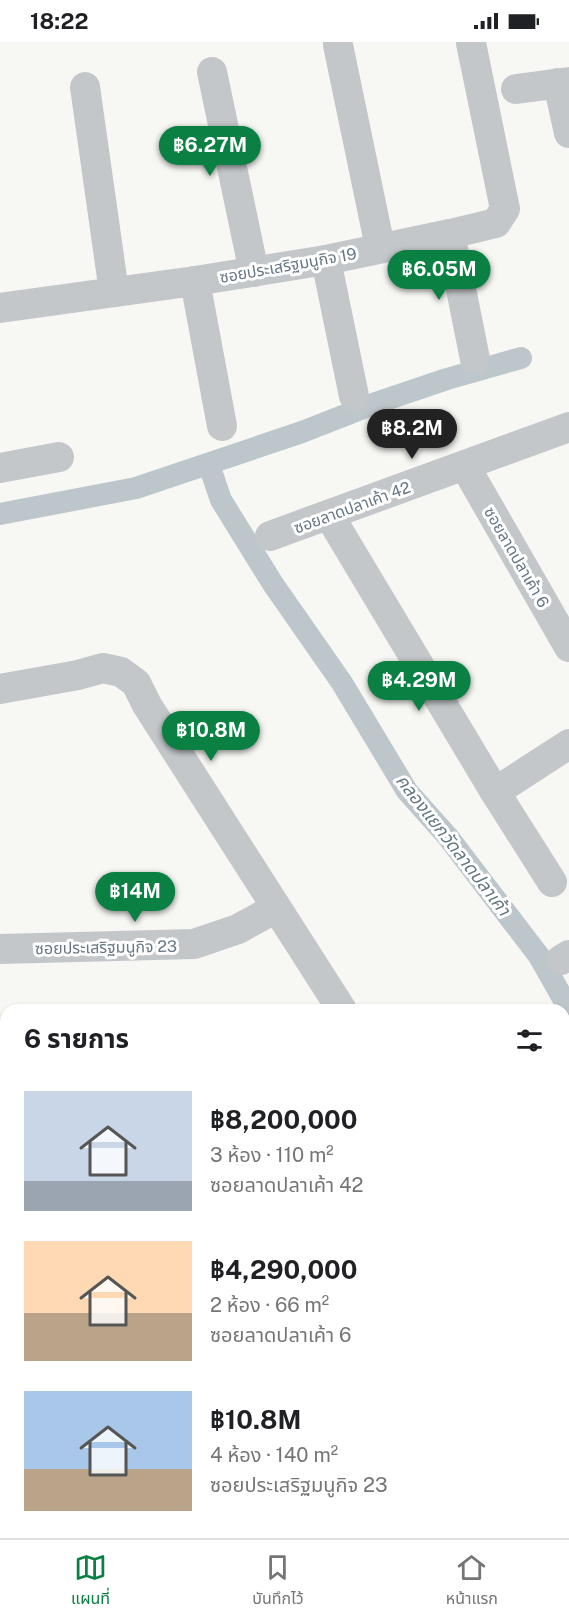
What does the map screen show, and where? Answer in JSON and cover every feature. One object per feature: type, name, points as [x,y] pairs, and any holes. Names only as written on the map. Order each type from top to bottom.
[{"type":"street","name":"ซอยประเสริฐมนูกิจ 19","points":[[0,308],[326,260],[496,223],[505,209],[471,43]]},
{"type":"street","points":[[338,45],[380,247]]},
{"type":"street","points":[[212,72],[254,272]]},
{"type":"street","points":[[516,89],[563,83],[569,133]]},
{"type":"street","points":[[85,87],[114,292]]},
{"type":"street","points":[[450,234],[475,359]]},
{"type":"street","points":[[326,260],[354,396]]},
{"type":"street","points":[[195,281],[222,426]]},
{"type":"street","name":"ซอยลาดปลาเค้า 42","points":[[270,536],[569,427]]},
{"type":"street","points":[[0,468],[59,457]]},
{"type":"street","name":"ซอยลาดปลาเค้า 6","points":[[465,466],[569,647]]},
{"type":"street","points":[[329,515],[495,792],[552,882]]},
{"type":"street","points":[[0,690],[103,668],[122,672],[136,683],[147,705],[338,1004]]},
{"type":"street","points":[[495,792],[569,744]]},
{"type":"street","name":"ซอยประเสริฐมนูกิจ 23","points":[[0,949],[194,944],[238,929],[276,908]]},
{"type":"waterway","points":[[0,514],[136,488],[302,432],[376,403],[447,379],[521,358]]},
{"type":"waterway","name":"คลองแยกวัดลาดปลาเค้า","points":[[209,465],[221,500],[273,584],[342,683],[407,791],[448,837],[539,956],[566,1004]]}]
